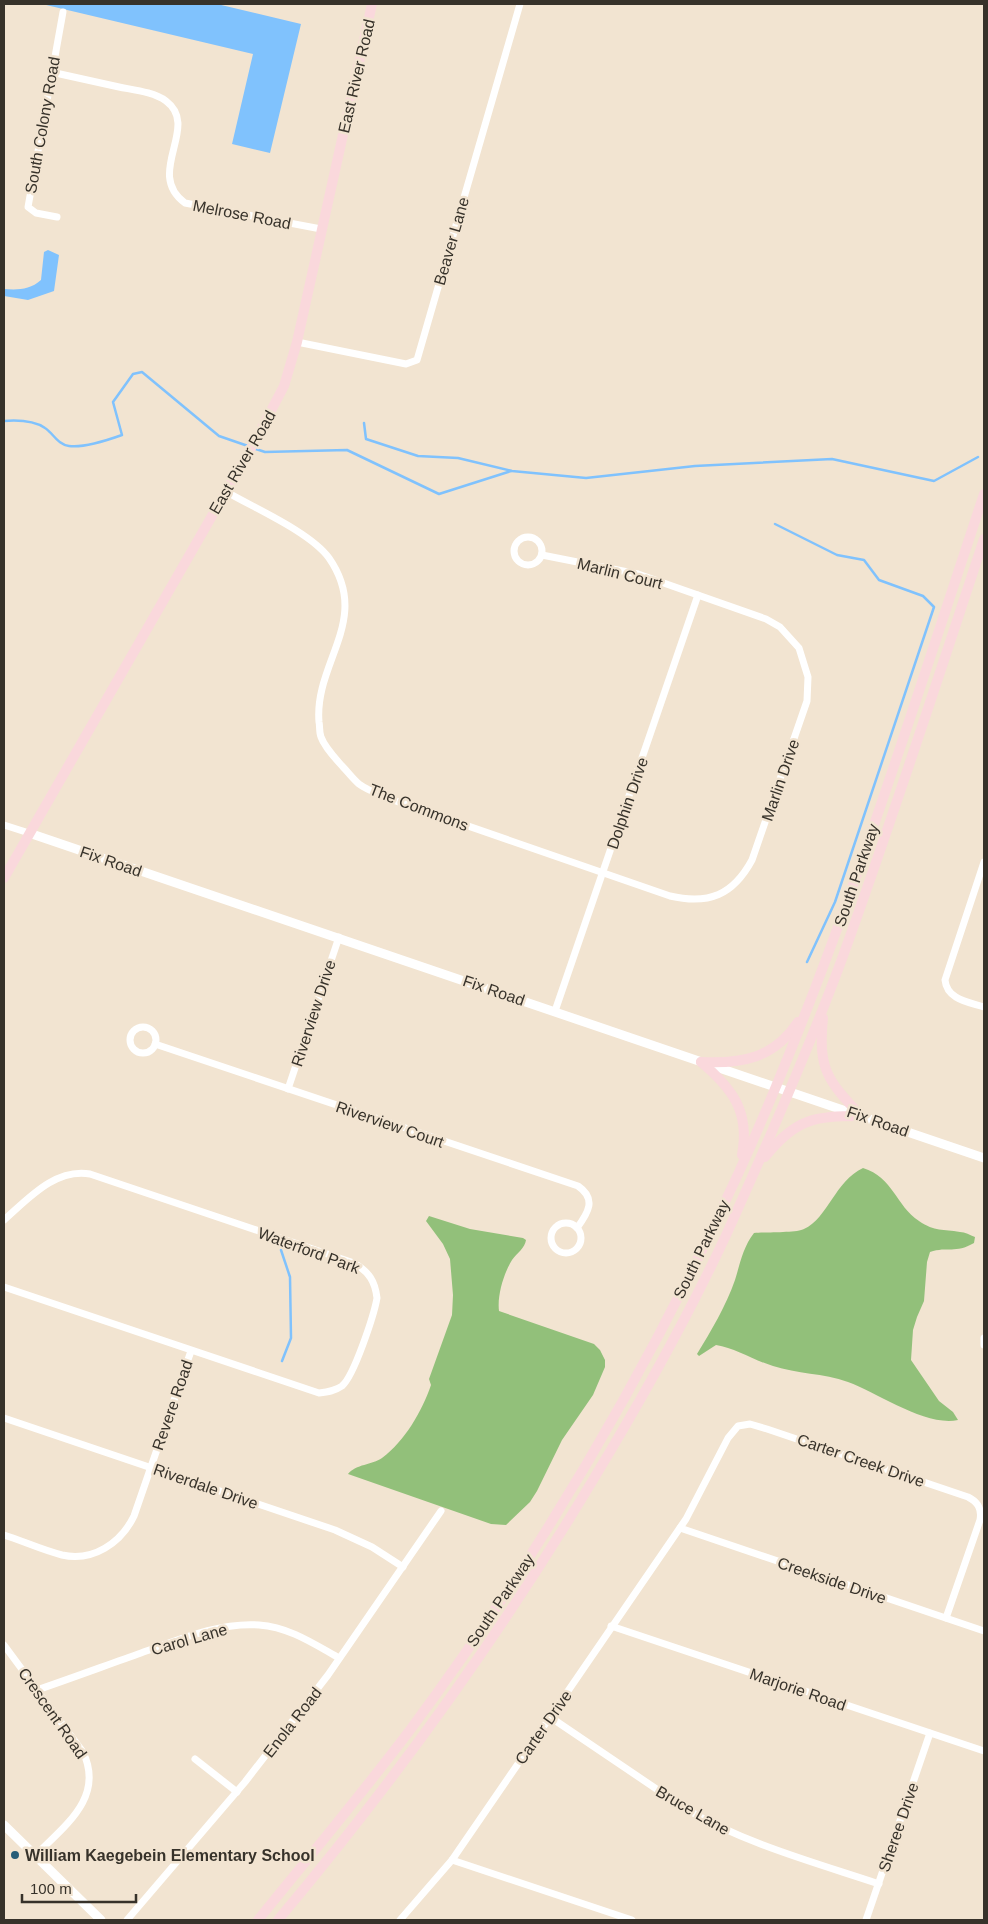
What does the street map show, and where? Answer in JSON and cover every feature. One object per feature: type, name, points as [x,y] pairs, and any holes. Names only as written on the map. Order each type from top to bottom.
[{"type":"main road","name":"East River Road","points":[[4,878],[224,491],[255,441],[284,386],[297,342],[372,4]]},
{"type":"main road","name":"South Parkway","points":[[258,1920],[333,1830],[410,1729],[530,1555],[586,1464],[639,1371],[701,1251],[776,1087],[813,996],[984,494]]},
{"type":"main road","name":"South Parkway","points":[[278,1920],[419,1742],[513,1607],[621,1434],[668,1349],[726,1234],[825,1004],[897,800],[984,539]]},
{"type":"main road","points":[[701,1062],[745,1060],[774,1048],[792,1031],[813,996]]},
{"type":"main road","points":[[825,1004],[821,1052],[824,1066],[833,1085],[861,1116]]},
{"type":"main road","points":[[701,1062],[728,1087],[736,1099],[740,1110],[743,1120],[744,1140],[738,1173]]},
{"type":"main road","points":[[756,1167],[783,1136],[803,1122],[832,1116],[861,1116]]},
{"type":"street","name":"Beaver Lane","points":[[297,342],[406,364],[417,360],[520,4]]},
{"type":"street","name":"South Colony Road","points":[[57,217],[36,213],[28,207],[63,12]]},
{"type":"street","name":"Melrose Road","points":[[51,72],[149,94],[167,102],[176,113],[178,127],[169,178],[174,192],[185,202],[321,229]]},
{"type":"street","name":"The Commons","points":[[224,491],[307,538],[328,557],[339,578],[344,593],[345,617],[339,644],[320,700],[318,711],[320,736],[334,758],[358,784],[393,800],[603,874]]},
{"type":"street","points":[[524,537],[535,538],[541,545],[542,555],[536,563],[525,565],[516,559],[515,545],[519,539],[524,537]]},
{"type":"street","name":"Marlin Court","points":[[542,555],[638,574],[698,595]]},
{"type":"street","name":"Marlin Drive","points":[[603,874],[685,900],[711,898],[732,887],[740,880],[752,860],[794,738],[808,689],[806,667],[800,648],[785,632],[766,619],[698,595]]},
{"type":"street","name":"Dolphin Drive","points":[[555,1011],[698,595]]},
{"type":"street","name":"Fix Road","points":[[4,824],[984,1158]]},
{"type":"street","points":[[984,862],[945,980],[947,989],[952,995],[984,1007]]},
{"type":"street","name":"Riverview Drive","points":[[288,1089],[339,937]]},
{"type":"street","name":"Riverview Court","points":[[155,1044],[578,1186],[586,1193],[589,1207],[588,1213],[577,1228]]},
{"type":"street","name":"Waterford Park","points":[[4,1220],[52,1181],[66,1175],[82,1173],[354,1263],[364,1269],[373,1281],[376,1289],[376,1305],[347,1381],[335,1390],[319,1393],[4,1287]]},
{"type":"street","name":"Riverview Court","points":[[566,1223],[577,1228],[581,1239],[577,1248],[568,1253],[556,1249],[551,1237],[556,1226],[566,1223]]},
{"type":"street","points":[[984,1338],[984,1345]]},
{"type":"street","name":"Revere Road","points":[[4,1535],[62,1555],[76,1556],[89,1555],[101,1551],[120,1538],[130,1526],[191,1351]]},
{"type":"street","name":"Riverdale Drive","points":[[4,1418],[335,1530],[372,1548],[403,1567]]},
{"type":"street","name":"Carter Creek Drive","points":[[680,1528],[692,1510],[731,1434],[738,1426],[747,1424],[776,1432],[968,1497],[978,1503],[981,1517],[946,1618]]},
{"type":"street","name":"Enola Road","points":[[127,1920],[237,1792],[340,1658],[441,1511]]},
{"type":"street","name":"Creekside Drive","points":[[680,1528],[984,1631]]},
{"type":"street","name":"Carter Drive","points":[[400,1920],[452,1860],[680,1528]]},
{"type":"street","name":"Carol Lane","points":[[37,1690],[174,1641],[225,1627],[242,1625],[260,1625],[284,1630],[340,1658]]},
{"type":"street","name":"Marjorie Road","points":[[612,1626],[984,1751]]},
{"type":"street","name":"Crescent Road","points":[[4,1645],[83,1752],[88,1762],[90,1774],[85,1801],[35,1856]]},
{"type":"street","name":"Bruce Lane","points":[[550,1717],[707,1822],[742,1838],[878,1884]]},
{"type":"street","name":"Sheree Drive","points":[[866,1920],[930,1733]]},
{"type":"street","points":[[195,1759],[237,1792]]},
{"type":"street","points":[[4,1825],[101,1920]]},
{"type":"street","points":[[452,1860],[632,1920]]},
{"type":"green space","points":[[863,1168],[881,1178],[911,1215],[925,1225],[939,1230],[964,1232],[975,1237],[974,1243],[962,1248],[930,1252],[927,1262],[924,1301],[913,1330],[911,1360],[939,1401],[953,1412],[958,1420],[932,1419],[902,1408],[848,1382],[782,1369],[737,1351],[716,1345],[699,1356],[697,1354],[727,1299],[744,1250],[754,1233],[788,1232],[804,1229],[819,1217],[845,1181]]},
{"type":"green space","points":[[429,1216],[470,1229],[526,1240],[506,1271],[500,1291],[499,1311],[594,1344],[600,1350],[605,1360],[605,1367],[593,1395],[562,1440],[537,1491],[530,1502],[506,1525],[491,1524],[348,1474],[355,1468],[382,1458],[398,1443],[418,1415],[431,1385],[429,1379],[452,1315],[453,1295],[450,1259],[443,1244],[426,1221]]},
{"type":"water","points":[[42,4],[217,4],[301,24],[270,153],[232,144],[253,54]]},
{"type":"water","points":[[48,250],[59,255],[54,291],[28,300],[4,296],[4,289],[28,288],[41,280],[44,252]]},
{"type":"waterway","points":[[4,421],[35,423],[69,446],[88,445],[122,435],[113,402],[133,374],[142,372],[219,436],[248,446]]},
{"type":"waterway","points":[[364,423],[366,439],[418,456],[458,458],[512,471],[586,478],[695,466],[832,459],[934,481],[978,457]]},
{"type":"waterway","points":[[253,448],[265,452],[347,450],[439,494],[511,471]]},
{"type":"waterway","points":[[775,524],[837,555],[864,560],[879,580],[923,596],[934,607],[835,902],[807,962]]},
{"type":"waterway","points":[[281,1250],[290,1277],[291,1338],[282,1361]]},
{"type":"place","name":"William Kaegebein Elementary School","points":[[15,1855]]}]
